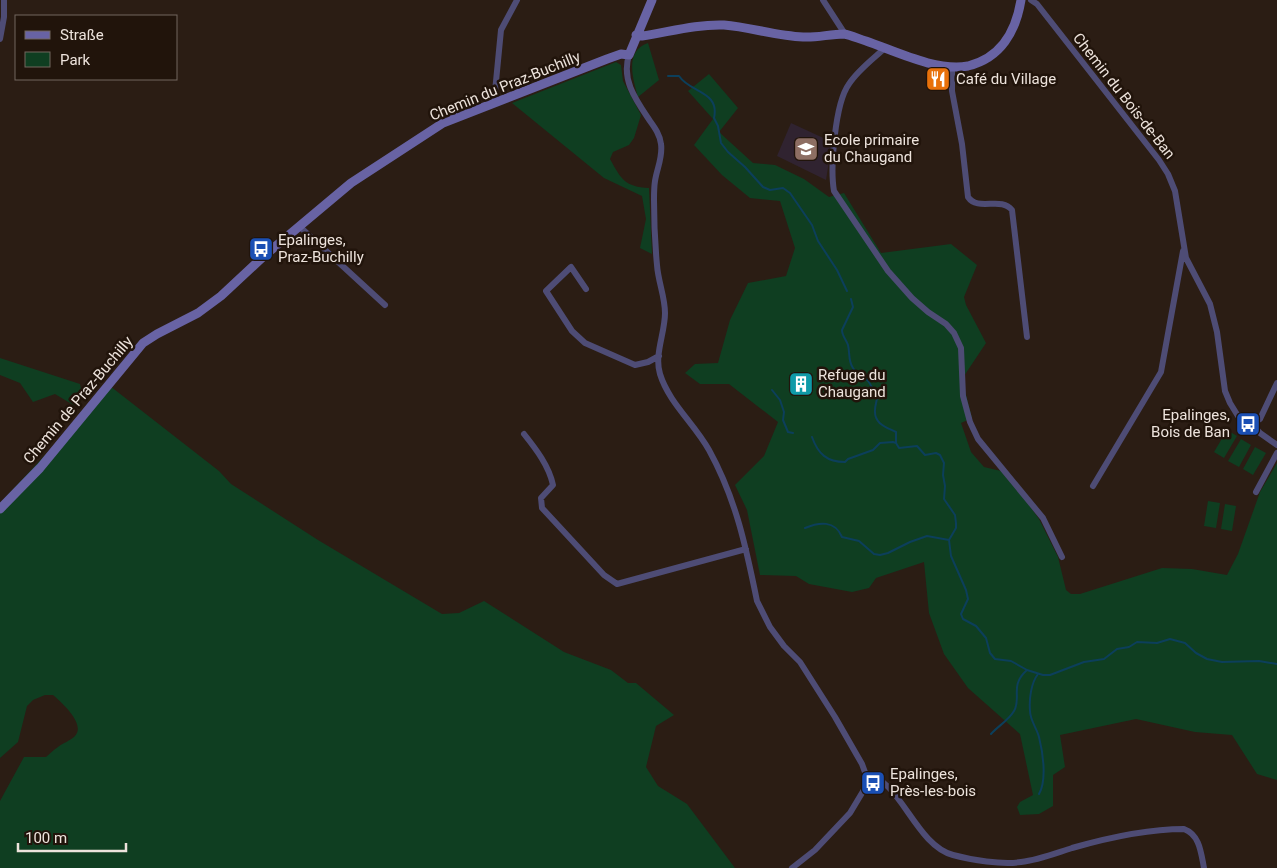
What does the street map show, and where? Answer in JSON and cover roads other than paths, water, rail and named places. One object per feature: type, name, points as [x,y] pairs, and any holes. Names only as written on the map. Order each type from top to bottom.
[{"type":"street","points":[[0,39],[4,17],[4,0]]},
{"type":"street","points":[[494,102],[502,30],[516,0]]},
{"type":"street","points":[[652,0],[636,35],[629,55],[626,72],[630,90],[661,142],[662,152],[655,181],[654,200],[657,265],[665,311],[664,333],[659,356],[660,372],[665,388],[708,448],[720,471],[738,516],[757,601],[762,612],[784,646],[800,662],[835,717],[862,764],[866,775],[865,788],[850,813],[815,850],[792,868]]},
{"type":"street","points":[[823,0],[844,34]]},
{"type":"street","points":[[636,35],[642,36],[716,25],[736,26],[800,37],[816,38],[844,34],[928,62],[952,67],[968,66],[982,60],[998,49],[1014,29],[1021,0]]},
{"type":"street","name":"Chemin du Bois-de-Ban","points":[[1031,0],[1037,4],[1168,174],[1175,191],[1184,247],[1190,268],[1210,304],[1217,332],[1225,392],[1242,420],[1252,424],[1277,445]]},
{"type":"street","points":[[885,48],[852,79],[843,96],[836,133],[832,178],[834,191],[888,271],[912,298],[946,324],[954,333],[960,348],[963,396],[970,422],[978,439],[1043,518],[1062,557]]},
{"type":"street","name":"Chemin du Praz-Buchilly","points":[[186,320],[221,296],[350,183],[443,123],[607,59],[621,54],[629,55]]},
{"type":"street","points":[[952,67],[952,91],[962,144],[968,197],[977,204],[1002,203],[1008,205],[1012,210],[1027,337]]},
{"type":"street","points":[[299,226],[385,305]]},
{"type":"street","name":"Chemin du Bois-de-Ban","points":[[1093,486],[1161,372],[1184,247]]},
{"type":"street","points":[[586,289],[572,267],[546,291],[572,331],[585,343],[629,364],[644,364],[659,356]]},
{"type":"street","name":"Chemin de Praz-Buchilly","points":[[0,509],[40,468],[135,351],[157,334],[186,320]]},
{"type":"street","points":[[1252,424],[1260,419],[1277,383]]},
{"type":"street","points":[[524,434],[551,476],[553,486],[541,498],[542,508],[604,575],[617,584],[746,549]]},
{"type":"street","points":[[1256,492],[1277,453]]},
{"type":"street","points":[[866,775],[874,777],[890,789],[932,842],[952,855],[1005,862],[1021,862],[1109,838],[1184,829],[1193,834],[1196,839],[1204,868]]},
{"type":"waterway","points":[[668,76],[679,76],[684,82],[703,93],[713,102],[715,109],[714,118],[718,126],[721,143],[763,187],[770,190],[783,188],[790,193],[812,225],[818,241],[837,270],[847,291]]},
{"type":"waterway","points":[[851,299],[853,307],[842,332],[848,345],[851,365],[856,372],[868,381],[877,394],[876,419],[885,427],[896,432],[896,443],[899,448],[917,446],[925,455],[936,453],[940,455],[944,463],[944,499],[955,515],[956,523],[956,528],[949,540],[951,556],[968,599],[961,614],[963,619],[976,626],[986,638],[990,653],[995,659],[1011,661],[1027,670],[1050,675],[1084,662],[1104,659],[1117,649],[1129,647],[1137,642],[1157,643],[1170,639],[1185,643],[1196,653],[1207,659],[1222,662],[1259,661],[1277,664]]},
{"type":"waterway","points":[[772,390],[780,400],[784,412],[783,420],[788,432],[793,433]]},
{"type":"waterway","points":[[812,437],[817,448],[824,456],[839,462],[845,462],[848,459],[873,450],[880,443],[896,443]]},
{"type":"waterway","points":[[805,528],[816,524],[831,525],[839,531],[842,537],[859,541],[874,554],[880,555],[927,536],[949,540]]},
{"type":"waterway","points":[[991,734],[1014,711],[1017,701],[1018,681],[1027,670]]},
{"type":"waterway","points":[[1038,674],[1032,686],[1030,714],[1039,737],[1043,758],[1044,774],[1039,794]]},
{"type":"place","name":"Café du Village","points":[[938,79]]},
{"type":"place","name":"Ecole primaire du Chaugand","points":[[806,149]]},
{"type":"place","name":"Epalinges, Praz-Buchilly","points":[[261,249]]},
{"type":"place","name":"Refuge du Chaugand","points":[[801,384]]},
{"type":"place","name":"Epalinges, Bois de Ban","points":[[1248,424]]},
{"type":"place","name":"Epalinges, Près-les-bois","points":[[873,783]]}]
